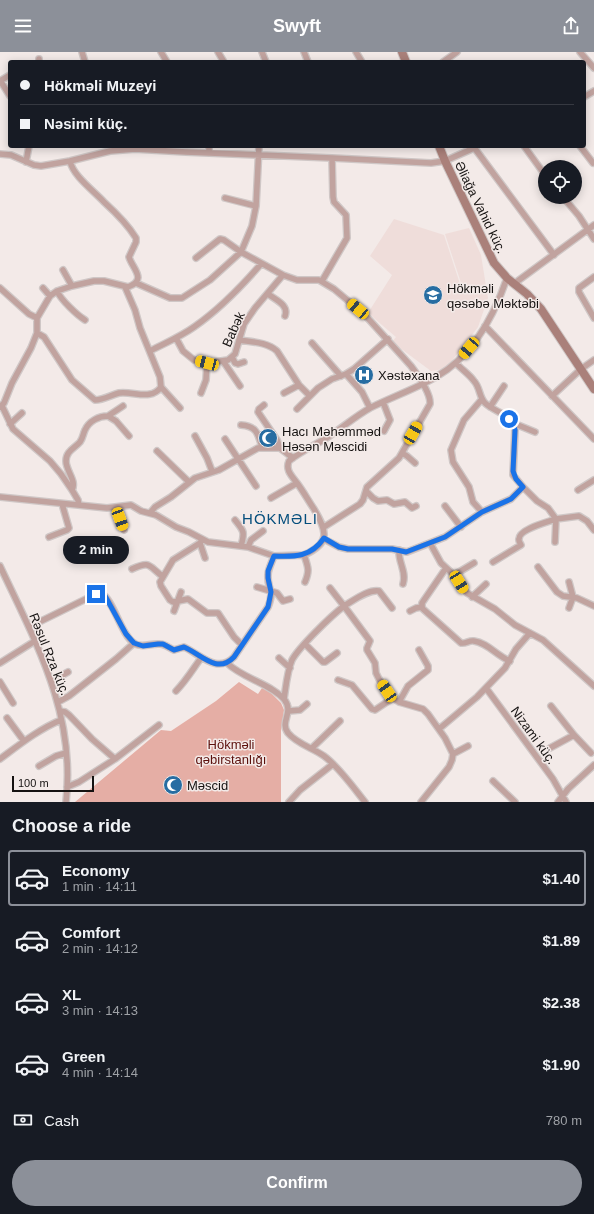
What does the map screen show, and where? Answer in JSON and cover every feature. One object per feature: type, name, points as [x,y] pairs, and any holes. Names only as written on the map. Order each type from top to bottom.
[{"type":"street","points":[[446,60],[458,52]]},
{"type":"street","points":[[580,52],[594,68]]},
{"type":"street","points":[[0,81],[8,93]]},
{"type":"street","points":[[26,162],[29,148]]},
{"type":"street","points":[[0,154],[10,155],[26,162],[41,166],[70,161],[98,153],[124,148],[259,156],[431,163],[445,161],[472,148]]},
{"type":"street","points":[[209,148],[209,153]]},
{"type":"street","points":[[136,283],[170,298],[182,298],[210,280],[241,252],[252,226],[256,206],[259,148]]},
{"type":"street","name":"Əliağa Vahid küç.","points":[[440,148],[488,253],[497,268],[527,294],[541,309],[594,388]]},
{"type":"street","points":[[475,148],[554,255]]},
{"type":"street","points":[[525,148],[538,165]]},
{"type":"street","points":[[581,148],[593,164]]},
{"type":"street","points":[[322,282],[347,238],[346,215],[334,202],[332,197],[332,158]]},
{"type":"street","points":[[70,161],[71,166],[78,176],[106,203],[136,238],[136,242],[129,257],[138,276],[136,283],[132,286],[125,287],[99,280],[72,286],[50,296],[37,318],[37,333],[31,348],[1,407],[16,433],[50,461],[61,474],[78,500],[79,505]]},
{"type":"street","points":[[225,198],[256,206]]},
{"type":"street","points":[[568,204],[594,239]]},
{"type":"street","points":[[515,284],[594,225]]},
{"type":"street","points":[[196,258],[220,240],[224,240],[261,264],[283,275],[297,280],[313,279],[322,282],[334,289],[364,314],[411,366],[423,384],[429,397],[430,404],[396,462],[367,487],[363,500],[360,504],[324,527]]},
{"type":"street","points":[[150,351],[193,328],[213,313],[241,288],[261,264]]},
{"type":"street","points":[[63,270],[72,286]]},
{"type":"street","name":"Babək","points":[[176,338],[187,356],[194,360],[207,363],[223,361],[232,357],[238,348],[244,324],[255,308],[283,275]]},
{"type":"street","points":[[594,277],[579,288],[579,292],[594,318]]},
{"type":"street","points":[[0,497],[107,508],[131,505],[142,511],[150,513],[176,528],[189,532],[201,541],[215,544],[248,547],[274,556],[304,555],[315,549],[324,538],[324,527],[288,470],[288,464],[293,458],[325,439],[355,417],[370,408],[423,384],[456,363],[485,326],[498,302],[507,278]]},
{"type":"street","points":[[125,287],[160,376],[161,387],[180,408]]},
{"type":"street","points":[[0,288],[30,314],[37,318]]},
{"type":"street","points":[[43,288],[50,296]]},
{"type":"street","points":[[57,292],[81,318],[85,320]]},
{"type":"street","points":[[268,294],[286,307],[287,311],[285,316]]},
{"type":"street","points":[[485,326],[594,439]]},
{"type":"street","points":[[37,333],[44,337],[72,380],[95,400],[125,393],[148,395],[158,391],[161,387]]},
{"type":"street","points":[[297,410],[318,388],[332,379],[344,375],[364,361],[388,339]]},
{"type":"street","points":[[239,340],[272,347],[310,396]]},
{"type":"street","points":[[312,343],[362,392],[370,408]]},
{"type":"street","points":[[232,357],[235,363],[238,364],[244,362]]},
{"type":"street","points":[[552,396],[581,369],[594,360]]},
{"type":"street","points":[[223,361],[240,386]]},
{"type":"street","points":[[201,393],[206,380],[207,363]]},
{"type":"street","points":[[456,363],[474,380],[478,386],[482,399],[490,407],[513,423],[535,432]]},
{"type":"street","points":[[284,393],[300,385]]},
{"type":"street","points":[[490,407],[504,386]]},
{"type":"street","points":[[482,399],[464,420],[451,450],[453,462],[469,487],[474,502],[482,512]]},
{"type":"street","points":[[383,402],[390,420],[384,431]]},
{"type":"street","points":[[264,405],[258,412],[277,440],[280,448],[293,458]]},
{"type":"street","points":[[72,490],[74,483],[67,470],[67,455],[69,451],[82,440],[87,426],[93,421],[108,416],[123,406]]},
{"type":"street","points":[[10,424],[22,413]]},
{"type":"street","points":[[108,416],[113,418],[129,436]]},
{"type":"street","points":[[513,423],[515,430],[513,471],[516,479],[523,487],[537,501],[548,508],[556,519],[555,542]]},
{"type":"street","points":[[241,424],[254,429],[260,438],[262,447]]},
{"type":"street","points":[[195,436],[212,471]]},
{"type":"street","points":[[225,439],[256,486]]},
{"type":"street","points":[[150,513],[155,507],[200,475],[219,470],[258,448],[280,448]]},
{"type":"street","points":[[157,451],[189,482]]},
{"type":"street","points":[[402,453],[415,463]]},
{"type":"street","points":[[61,474],[67,470]]},
{"type":"street","points":[[578,490],[594,480]]},
{"type":"street","points":[[271,498],[297,483]]},
{"type":"street","points":[[324,538],[339,547],[348,549],[392,549],[406,552],[445,537],[482,512],[511,499],[523,487]]},
{"type":"street","points":[[366,490],[378,501],[387,500],[394,504],[405,502],[412,508],[416,506]]},
{"type":"street","points":[[49,537],[69,528],[62,504]]},
{"type":"street","points":[[445,506],[461,527]]},
{"type":"street","points":[[116,508],[124,530]]},
{"type":"street","points":[[493,562],[521,545],[518,540],[519,536],[526,530],[556,519],[579,516],[587,521],[594,530]]},
{"type":"street","points":[[235,520],[243,530],[244,534],[241,546]]},
{"type":"street","points":[[248,547],[251,540],[263,531]]},
{"type":"street","points":[[201,541],[205,558]]},
{"type":"street","points":[[201,541],[173,560],[162,576],[160,582],[161,586],[173,602],[188,599],[207,613],[218,613],[234,637],[242,645]]},
{"type":"street","points":[[430,543],[441,563],[454,575],[463,589],[472,597],[486,603],[510,622],[543,640],[594,686]]},
{"type":"street","points":[[399,550],[399,559],[404,575],[403,584]]},
{"type":"street","points":[[304,555],[309,572],[305,582]]},
{"type":"street","points":[[29,627],[96,594],[101,593],[106,598],[126,634],[134,643],[143,646],[163,644],[174,650],[184,647],[201,658],[219,665],[227,663],[234,657],[268,607],[271,592],[268,574],[274,556]]},
{"type":"street","points":[[454,575],[474,563]]},
{"type":"street","points":[[132,569],[143,564],[147,564],[162,576]]},
{"type":"street","name":"Rəsul Rza küç.","points":[[0,566],[35,641],[52,681],[58,702],[66,753],[66,802]]},
{"type":"street","points":[[538,567],[557,592],[563,596],[573,597],[594,606]]},
{"type":"street","points":[[410,611],[422,606],[426,597],[446,568]]},
{"type":"street","points":[[569,582],[573,597],[569,608]]},
{"type":"street","points":[[472,597],[486,584]]},
{"type":"street","points":[[257,587],[277,593],[283,601],[290,599]]},
{"type":"street","points":[[330,588],[370,641],[367,648],[375,663],[376,673],[387,691],[393,698],[400,702],[423,709],[439,729],[453,754],[449,767],[421,802]]},
{"type":"street","points":[[284,699],[290,668],[296,654],[344,606],[359,598],[379,591],[392,608]]},
{"type":"street","points":[[174,611],[181,592]]},
{"type":"street","points":[[422,606],[461,643],[474,641],[488,647],[502,658],[510,661]]},
{"type":"street","points":[[439,729],[486,688],[505,668],[516,650],[530,633]]},
{"type":"street","points":[[0,663],[35,641]]},
{"type":"street","points":[[58,702],[69,696],[104,669],[134,643]]},
{"type":"street","points":[[305,644],[323,662],[337,653]]},
{"type":"street","points":[[400,702],[408,686],[428,670],[428,666],[419,650]]},
{"type":"street","points":[[176,691],[186,680],[190,672],[201,658]]},
{"type":"street","points":[[279,658],[290,668]]},
{"type":"street","points":[[227,663],[284,699],[289,711],[284,725],[287,731],[293,737],[325,756],[365,802]]},
{"type":"street","points":[[52,681],[68,672]]},
{"type":"street","points":[[338,680],[352,685],[372,709],[375,710],[393,698]]},
{"type":"street","points":[[0,682],[12,703]]},
{"type":"street","name":"Nizami küç.","points":[[486,688],[553,779],[566,802]]},
{"type":"street","points":[[289,711],[300,710],[307,704]]},
{"type":"street","points":[[552,706],[574,735],[593,753]]},
{"type":"street","points":[[60,711],[69,715],[92,739],[115,759]]},
{"type":"street","points":[[7,718],[24,741]]},
{"type":"street","points":[[0,759],[24,741],[51,724],[62,720]]},
{"type":"street","points":[[312,748],[340,721]]},
{"type":"street","points":[[67,787],[78,782],[115,759],[159,725]]},
{"type":"street","points":[[550,748],[574,735]]},
{"type":"street","points":[[453,754],[468,746]]},
{"type":"street","points":[[39,766],[56,756],[66,753]]},
{"type":"street","points":[[289,802],[300,790],[333,764]]},
{"type":"street","points":[[558,802],[562,796],[594,765]]},
{"type":"street","points":[[493,781],[516,802]]},
{"type":"shaded area","name":"Hökməli qəsəbə Məktəbi","points":[[394,219],[444,235],[463,293],[486,287],[488,298],[478,327],[445,368],[431,371],[392,342],[396,337],[368,313],[392,275],[370,256]]},
{"type":"shaded area","points":[[469,228],[481,255],[486,286],[464,292],[445,234]]},
{"type":"green space","name":"Hökməli qəbirstanlığı","points":[[239,682],[258,694],[262,688],[271,693],[281,703],[284,710],[281,731],[281,802],[75,802],[161,730],[171,731],[216,701]]},
{"type":"place","name":"Hökməli qəsəbə Məktəbi","points":[[433,295]]},
{"type":"place","name":"Xəstəxana","points":[[364,375]]},
{"type":"place","name":"Hacı Məhəmməd Həsən Məscidi","points":[[268,438]]},
{"type":"place","name":"Məscid","points":[[173,785]]},
{"type":"district","name":"HÖKMƏLI","points":[[280,519]]},
{"type":"route","points":[[96,594],[104,594],[126,634],[134,643],[143,646],[163,644],[174,650],[184,647],[201,658],[219,665],[227,663],[234,657],[268,607],[271,592],[268,571],[272,565],[274,556],[304,555],[320,545],[324,538],[334,545],[348,549],[392,549],[406,552],[445,537],[482,512],[511,499],[523,487],[516,479],[513,471],[515,430],[513,423],[509,419]]}]
